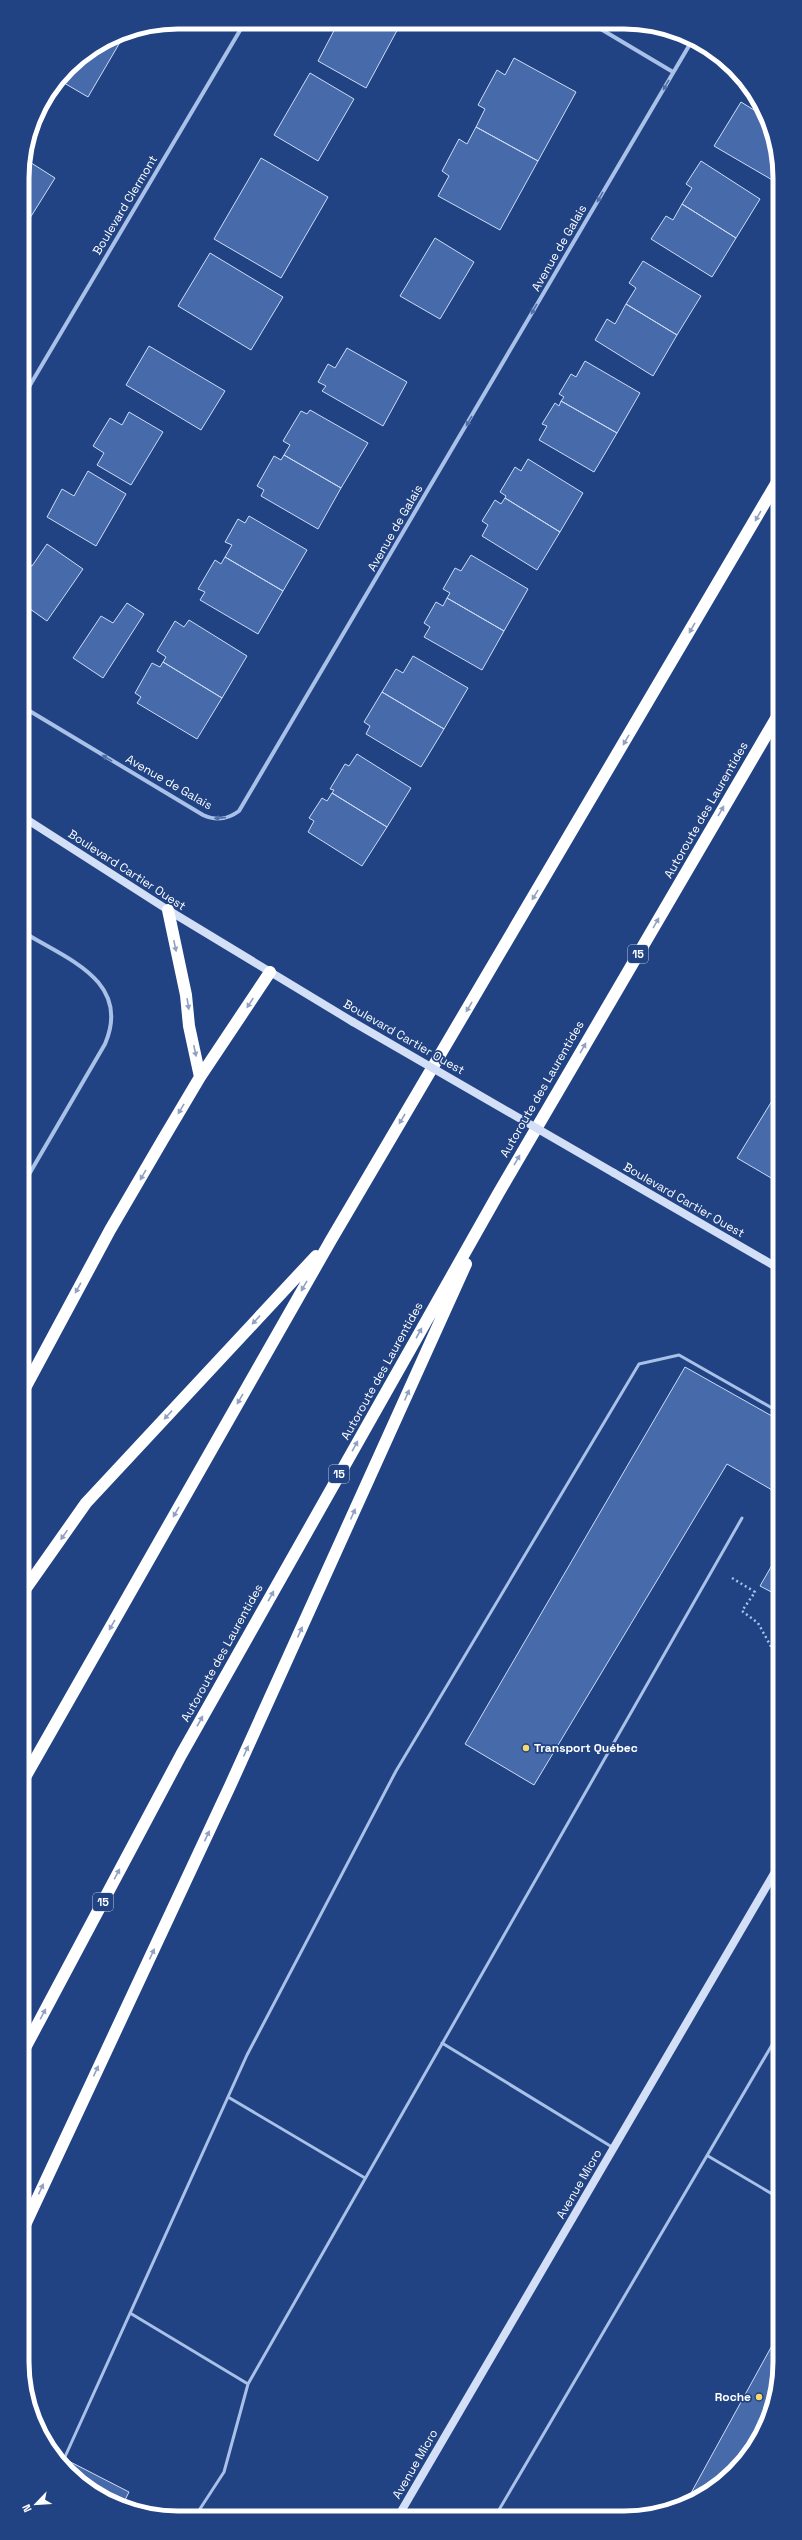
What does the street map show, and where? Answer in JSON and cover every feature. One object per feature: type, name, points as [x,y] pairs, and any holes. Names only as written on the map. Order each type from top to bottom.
[{"type":"highway","points":[[29,1770],[331,1240],[773,489]]},
{"type":"highway","name":"Autoroute des Laurentides","points":[[29,2039],[181,1755],[498,1194],[773,724]]},
{"type":"highway","points":[[168,910],[186,994],[189,1026],[200,1077]]},
{"type":"highway","points":[[29,1381],[110,1230],[200,1077],[270,972]]},
{"type":"highway","points":[[29,2215],[230,1786],[498,1194]]},
{"type":"highway","points":[[29,1585],[86,1503],[331,1240]]},
{"type":"street","name":"Boulevard Clermont","points":[[29,387],[241,29]]},
{"type":"street","points":[[601,29],[673,72]]},
{"type":"street","name":"Avenue de Galais","points":[[29,711],[203,815],[217,819],[225,818],[239,811],[690,44]]},
{"type":"street","name":"Boulevard Cartier Ouest","points":[[29,821],[168,910],[353,1022],[773,1265]]},
{"type":"street","points":[[29,936],[82,968],[99,982],[109,1000],[112,1022],[105,1044],[29,1174]]},
{"type":"street","name":"Avenue Micro","points":[[401,2511],[773,1875]]},
{"type":"lane","points":[[64,2458],[248,2055],[396,1771],[639,1364],[679,1355],[773,1409]]},
{"type":"lane","points":[[199,2511],[224,2472],[248,2384],[742,1518]]},
{"type":"lane","points":[[442,2043],[614,2148]]},
{"type":"lane","points":[[498,2511],[773,2043]]},
{"type":"lane","points":[[228,2098],[365,2178]]},
{"type":"lane","points":[[708,2156],[773,2194]]},
{"type":"lane","points":[[130,2313],[248,2384]]},
{"type":"path","points":[[714,1567],[755,1592],[742,1611],[758,1623],[773,1650]]},
{"type":"building","points":[[335,29],[398,29],[366,88],[318,61]]},
{"type":"building","points":[[121,40],[88,97],[64,83],[80,66],[95,54]]},
{"type":"building","points":[[514,58],[576,92],[538,161],[476,127],[485,109],[478,105],[497,70],[505,75]]},
{"type":"building","points":[[310,73],[354,99],[318,161],[274,135]]},
{"type":"building","points":[[741,102],[758,113],[762,121],[772,158],[773,180],[714,146]]},
{"type":"building","points":[[476,127],[538,161],[500,230],[438,196],[449,176],[442,171],[459,139],[467,144]]},
{"type":"building","points":[[261,158],[328,197],[281,278],[214,239]]},
{"type":"building","points":[[701,161],[760,199],[736,238],[682,204],[692,188],[686,184]]},
{"type":"building","points":[[30,162],[55,178],[29,220]]},
{"type":"building","points":[[682,204],[736,238],[712,277],[651,239],[666,216],[673,220]]},
{"type":"building","points":[[435,238],[474,262],[440,319],[400,296]]},
{"type":"building","points":[[210,253],[283,297],[251,350],[178,306]]},
{"type":"building","points":[[643,261],[701,296],[677,335],[626,304],[636,288],[629,283]]},
{"type":"building","points":[[626,304],[677,335],[653,376],[595,340],[607,319],[615,324]]},
{"type":"building","points":[[149,346],[225,391],[201,430],[126,385]]},
{"type":"building","points":[[347,348],[407,382],[383,426],[322,391],[326,386],[318,382],[328,364],[335,368]]},
{"type":"building","points":[[585,361],[640,393],[617,433],[561,401],[564,397],[559,394],[571,374],[576,377]]},
{"type":"building","points":[[561,401],[617,433],[594,472],[539,440],[547,426],[542,424],[555,403],[559,406]]},
{"type":"building","points":[[310,410],[368,443],[341,488],[284,455],[290,445],[283,441],[301,411],[307,414]]},
{"type":"building","points":[[129,412],[163,432],[131,485],[97,465],[104,453],[93,446],[110,418],[122,425]]},
{"type":"building","points":[[284,455],[341,488],[318,529],[261,496],[264,490],[257,486],[274,456],[281,460]]},
{"type":"building","points":[[528,459],[583,493],[560,532],[505,498],[506,496],[500,492],[515,467],[521,471]]},
{"type":"building","points":[[88,471],[126,494],[96,546],[47,517],[62,489],[74,496]]},
{"type":"building","points":[[505,498],[560,532],[537,570],[482,536],[488,525],[482,521],[495,500],[501,504]]},
{"type":"building","points":[[249,516],[307,550],[283,591],[225,557],[232,545],[225,542],[238,519],[245,523]]},
{"type":"building","points":[[47,544],[83,569],[47,621],[29,608],[29,565],[32,566]]},
{"type":"building","points":[[471,555],[528,589],[504,631],[447,598],[450,593],[443,589],[455,568],[461,571]]},
{"type":"building","points":[[225,557],[283,591],[258,634],[200,600],[205,592],[198,589],[215,560],[221,564]]},
{"type":"building","points":[[447,598],[504,631],[482,670],[424,637],[430,627],[424,623],[436,602],[443,606]]},
{"type":"building","points":[[127,603],[144,614],[103,678],[73,658],[101,616],[113,623]]},
{"type":"building","points":[[189,620],[247,656],[222,698],[163,662],[166,657],[157,651],[175,621],[184,627]]},
{"type":"building","points":[[413,656],[468,688],[444,729],[382,692],[396,669],[403,673]]},
{"type":"building","points":[[163,662],[222,698],[197,739],[137,703],[141,697],[135,693],[152,663],[160,667]]},
{"type":"building","points":[[382,692],[444,729],[421,767],[366,734],[370,726],[364,722]]},
{"type":"building","points":[[357,754],[411,788],[387,827],[332,793],[334,790],[330,789],[345,764],[349,766]]},
{"type":"building","points":[[332,793],[387,827],[362,866],[308,832],[314,821],[309,818],[322,798],[327,801]]},
{"type":"building","points":[[773,1099],[773,1179],[737,1158]]},
{"type":"building","points":[[685,1367],[773,1417],[773,1491],[727,1464],[534,1785],[465,1744]]},
{"type":"building","points":[[773,1563],[773,1593],[760,1586]]},
{"type":"building","name":"Roche","points":[[773,2344],[772,2382],[768,2401],[758,2428],[742,2453],[722,2474],[707,2486],[689,2496]]},
{"type":"building","points":[[65,2459],[129,2492],[124,2501],[112,2496],[87,2480]]},
{"type":"place","name":"Transport Québec","points":[[526,1748]]},
{"type":"place","name":"Roche","points":[[759,2397]]}]
